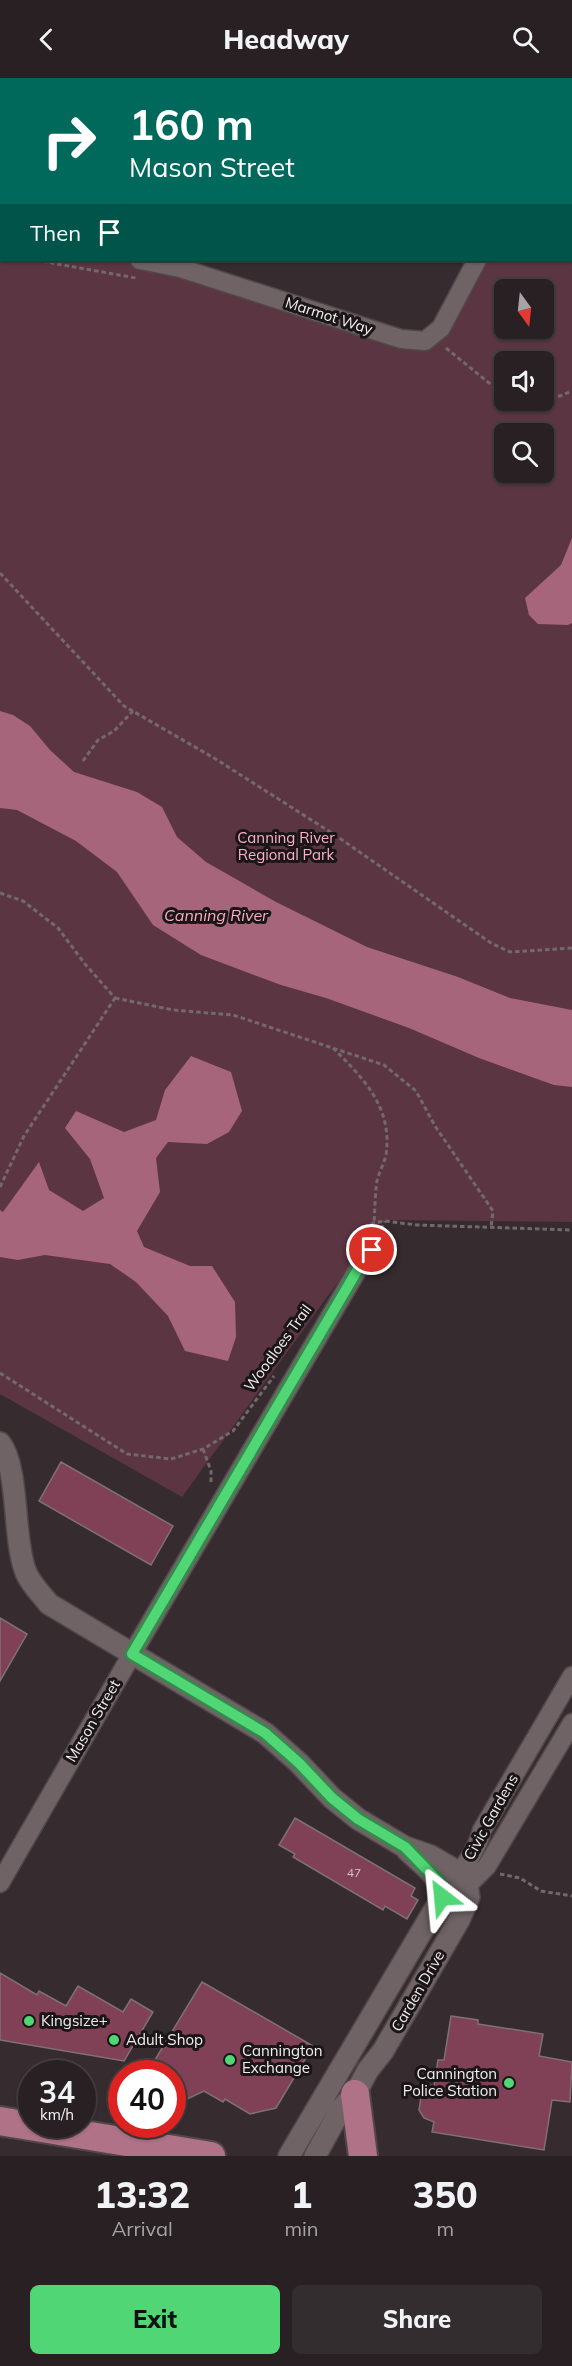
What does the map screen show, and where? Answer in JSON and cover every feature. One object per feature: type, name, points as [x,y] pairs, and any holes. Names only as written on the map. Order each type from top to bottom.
[{"type":"highway","points":[[355,2094],[363,2156]]},
{"type":"highway","points":[[0,2121],[211,2156]]},
{"type":"street","name":"Marmot Way","points":[[150,261],[182,264],[400,339],[424,341],[441,328],[476,261]]},
{"type":"street","name":"Mason Street","points":[[0,1883],[361,1264],[367,1244]]},
{"type":"street","points":[[0,1443],[4,1448],[11,1474],[17,1534],[25,1573],[49,1604],[265,1733],[299,1763],[332,1798],[358,1819],[405,1847],[431,1856],[464,1879]]},
{"type":"street","name":"Civic Gardens","points":[[464,1879],[482,1830],[572,1676]]},
{"type":"street","name":"Civic Gardens","points":[[443,1890],[487,1866],[572,1723]]},
{"type":"street","points":[[405,1847],[438,1881],[443,1890]]},
{"type":"street","name":"Carden Drive","points":[[315,2156],[341,2109],[355,2094],[395,2030],[464,1910],[469,1898],[464,1879]]},
{"type":"street","name":"Carden Drive","points":[[290,2156],[439,1904],[443,1890]]},
{"type":"street","points":[[371,2016],[395,2030]]},
{"type":"path","points":[[446,348],[494,386]]},
{"type":"path","points":[[554,396],[572,391]]},
{"type":"path","points":[[0,573],[124,706],[214,758],[335,835],[490,943],[510,952],[572,948]]},
{"type":"path","points":[[83,761],[98,740],[114,731],[133,711]]},
{"type":"path","points":[[0,893],[23,901],[58,928],[115,998],[173,1010],[233,1015],[384,1065],[416,1091],[435,1126],[493,1211],[490,1227]]},
{"type":"path","points":[[0,1187],[24,1136],[115,998]]},
{"type":"path","points":[[332,1046],[376,1096],[385,1125],[386,1155],[377,1181],[374,1223]]},
{"type":"path","points":[[367,1244],[366,1228],[374,1223],[385,1221],[572,1230]]},
{"type":"path","name":"Woodloes Trail","points":[[0,1372],[127,1454],[171,1460],[203,1449],[232,1431],[279,1369]]},
{"type":"path","points":[[203,1449],[211,1471],[210,1500],[219,1506]]},
{"type":"path","points":[[496,1873],[520,1878],[541,1891],[572,1896]]},
{"type":"green space","name":"Canning River Regional Park","points":[[0,261],[127,261],[431,344],[477,261],[572,261],[572,1222],[383,1220],[182,1497],[0,1394]]},
{"type":"water","points":[[572,538],[572,623],[568,625],[538,624],[529,615],[525,598],[561,565]]},
{"type":"water","name":"Canning River","points":[[0,711],[13,715],[30,726],[50,750],[74,772],[137,792],[162,807],[177,837],[206,862],[276,902],[367,947],[458,977],[510,998],[572,1010],[572,1087],[554,1085],[479,1058],[409,1028],[326,998],[281,985],[201,955],[153,925],[117,872],[76,841],[17,810],[0,808]]},
{"type":"water","points":[[191,1056],[231,1072],[242,1111],[229,1132],[207,1144],[168,1142],[156,1158],[160,1192],[137,1231],[144,1247],[190,1266],[212,1266],[235,1302],[236,1337],[228,1361],[185,1351],[168,1316],[136,1282],[110,1264],[45,1255],[18,1260],[0,1257],[0,1210],[3,1212],[39,1162],[49,1190],[83,1211],[104,1198],[90,1159],[65,1128],[76,1111],[124,1132],[156,1120],[165,1090]]},
{"type":"building","points":[[61,1462],[173,1526],[151,1565],[39,1501]]},
{"type":"building","points":[[0,1618],[27,1634],[0,1681]]},
{"type":"building","points":[[295,1818],[415,1888],[411,1896],[418,1900],[407,1919],[385,1906],[383,1910],[293,1857],[295,1854],[279,1845]]},
{"type":"building","points":[[0,1973],[37,1995],[39,1991],[66,2006],[78,1986],[123,2012],[131,1999],[153,2012],[125,2060],[0,2040]]},
{"type":"building","name":"Cannington Exchange","points":[[202,1982],[313,2046],[276,2108],[250,2114],[225,2099],[223,2102],[204,2091],[186,2100],[186,2060],[155,2060]]},
{"type":"building","name":"Cannington Police Station","points":[[451,2016],[478,2020],[478,2024],[543,2034],[539,2056],[572,2062],[570,2102],[552,2100],[544,2150],[432,2132],[434,2122],[424,2118],[419,2110],[423,2084],[434,2086],[438,2060],[444,2060]]},
{"type":"place","name":"Kingsize+","points":[[29,2021]]},
{"type":"place","name":"Adult Shop","points":[[114,2040]]},
{"type":"place","name":"Cannington Exchange","points":[[230,2060]]},
{"type":"place","name":"Cannington Police Station","points":[[509,2083]]},
{"type":"route","points":[[372,1250],[361,1264],[132,1654],[265,1733],[299,1763],[332,1798],[358,1819],[405,1847],[438,1881],[443,1890],[442,1897]]}]
